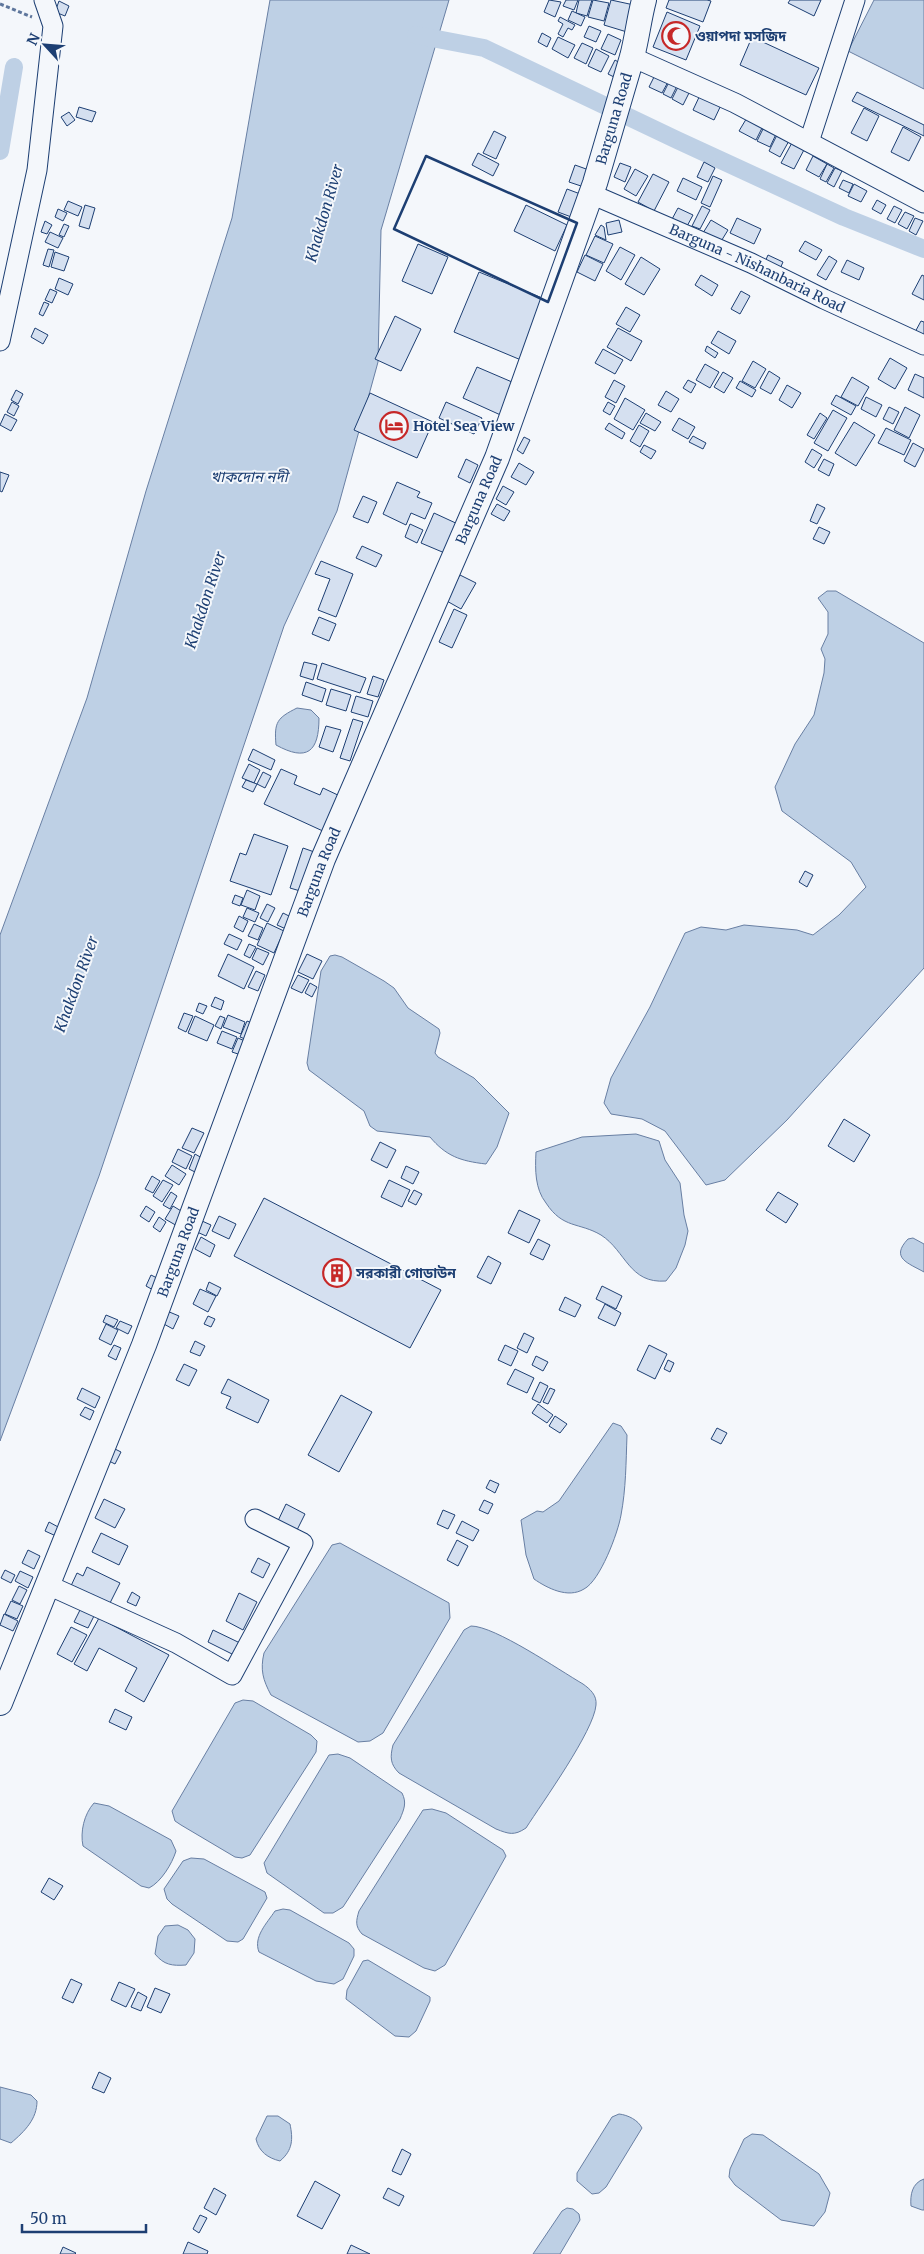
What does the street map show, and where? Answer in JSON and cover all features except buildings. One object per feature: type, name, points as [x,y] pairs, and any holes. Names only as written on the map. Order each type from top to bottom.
[{"type":"main road","name":"Barguna Road","points":[[0,1703],[144,1345],[323,859],[497,458],[593,189],[625,84],[644,0]]},
{"type":"main road","name":"Barguna Road","points":[[634,49],[647,29],[659,0]]},
{"type":"street","points":[[0,342],[37,170],[53,26],[44,0]]},
{"type":"street","points":[[809,142],[855,0]]},
{"type":"street","points":[[634,49],[924,203]]},
{"type":"street","name":"Barguna - Nishanbaria Road","points":[[593,189],[924,345]]},
{"type":"street","points":[[48,1585],[176,1643],[232,1675],[303,1543],[254,1519]]},
{"type":"path","points":[[0,4],[53,26]]},
{"type":"water","name":"খাকদোন নদী","points":[[270,0],[449,0],[381,230],[378,362],[337,511],[284,626],[99,1176],[0,1441],[0,935],[87,698],[146,491],[232,218]]},
{"type":"water","points":[[874,0],[924,0],[924,89],[848,51]]},
{"type":"water","points":[[827,591],[836,591],[924,643],[924,968],[787,1120],[725,1180],[706,1185],[665,1131],[642,1119],[611,1114],[604,1103],[611,1078],[650,1007],[685,933],[701,927],[726,930],[744,925],[797,930],[813,935],[839,915],[866,887],[851,862],[782,811],[775,787],[795,744],[814,715],[824,673],[825,659],[821,649],[828,634],[828,612],[818,598]]},
{"type":"water","points":[[297,708],[311,710],[319,718],[317,739],[314,746],[309,751],[303,753],[296,753],[276,745],[276,726],[278,722]]},
{"type":"water","points":[[330,956],[342,957],[394,988],[408,1008],[439,1029],[440,1033],[435,1053],[438,1057],[474,1078],[509,1113],[497,1147],[486,1164],[454,1156],[442,1149],[430,1137],[377,1131],[370,1126],[364,1111],[309,1070],[307,1063],[321,971]]},
{"type":"water","points":[[636,1134],[659,1141],[665,1160],[680,1183],[688,1231],[676,1268],[666,1281],[654,1281],[644,1277],[636,1272],[601,1235],[559,1217],[542,1198],[538,1185],[536,1152],[582,1137]]},
{"type":"water","points":[[913,1238],[924,1244],[924,1272],[907,1263],[901,1255],[903,1246],[908,1239]]},
{"type":"water","points":[[613,1423],[621,1426],[627,1435],[624,1495],[616,1533],[602,1567],[590,1584],[578,1592],[565,1593],[558,1591],[534,1579],[526,1555],[521,1520],[537,1511],[543,1512],[559,1501]]},
{"type":"water","points":[[340,1543],[449,1603],[450,1618],[383,1733],[370,1741],[358,1742],[271,1695],[263,1675],[264,1653],[332,1545]]},
{"type":"water","points":[[471,1626],[495,1633],[527,1650],[583,1684],[595,1698],[596,1705],[593,1717],[577,1749],[526,1828],[515,1833],[496,1829],[399,1773],[394,1767],[392,1760],[393,1745],[464,1630]]},
{"type":"water","points":[[243,1700],[253,1701],[311,1735],[317,1741],[316,1752],[250,1855],[242,1858],[235,1857],[175,1821],[172,1811],[235,1703]]},
{"type":"water","points":[[338,1754],[350,1758],[402,1793],[404,1806],[400,1819],[343,1907],[333,1913],[324,1913],[267,1873],[264,1863],[329,1755]]},
{"type":"water","points":[[94,1803],[109,1806],[171,1840],[176,1851],[169,1867],[158,1882],[149,1888],[141,1886],[83,1846],[84,1823]]},
{"type":"water","points":[[432,1809],[446,1813],[503,1850],[506,1856],[445,1965],[435,1971],[424,1968],[362,1934],[357,1923],[359,1911],[423,1810]]},
{"type":"water","points":[[191,1858],[204,1859],[265,1892],[267,1898],[243,1939],[238,1942],[227,1941],[167,1899],[164,1889],[183,1861]]},
{"type":"water","points":[[290,1910],[349,1943],[354,1949],[354,1956],[343,1979],[334,1984],[316,1981],[259,1952],[258,1941],[262,1930],[275,1911]]},
{"type":"water","points":[[178,1925],[188,1930],[195,1939],[194,1953],[186,1965],[169,1964],[155,1954],[158,1936],[165,1926]]},
{"type":"water","points":[[368,1960],[430,1997],[430,2001],[416,2031],[409,2037],[395,2036],[346,1999],[347,1990],[363,1961]]},
{"type":"water","points":[[0,2087],[31,2095],[37,2101],[35,2113],[29,2124],[11,2143],[0,2139]]},
{"type":"water","points":[[619,2114],[632,2118],[642,2128],[606,2187],[599,2193],[592,2194],[577,2181],[577,2173],[612,2117]]},
{"type":"water","points":[[267,2116],[278,2116],[290,2124],[292,2135],[290,2148],[280,2161],[265,2154],[259,2148],[256,2139]]},
{"type":"water","points":[[752,2134],[763,2135],[819,2174],[830,2193],[825,2212],[814,2226],[781,2220],[735,2185],[729,2177],[730,2169],[744,2139]]},
{"type":"water","points":[[924,2179],[924,2210],[922,2210],[911,2206],[911,2198],[914,2186]]},
{"type":"water","points":[[567,2208],[573,2209],[579,2214],[580,2220],[560,2254],[533,2254],[562,2211]]},
{"type":"waterway","points":[[416,35],[484,48],[844,217],[924,249]]},
{"type":"waterway","points":[[0,151],[14,67]]},
{"type":"wall","points":[[426,156],[577,223],[548,302],[394,229],[426,156]]},
{"type":"place","name":"ওয়াপদা মসজিদ","points":[[676,36]]},
{"type":"place","name":"Hotel Sea View","points":[[394,426]]},
{"type":"place","name":"সরকারী গোডাউন","points":[[337,1273]]},
{"type":"water label","name":"Khakdon River","points":[[324,213]]},
{"type":"water label","name":"Khakdon River","points":[[205,600]]},
{"type":"water label","name":"Khakdon River","points":[[76,984]]}]
